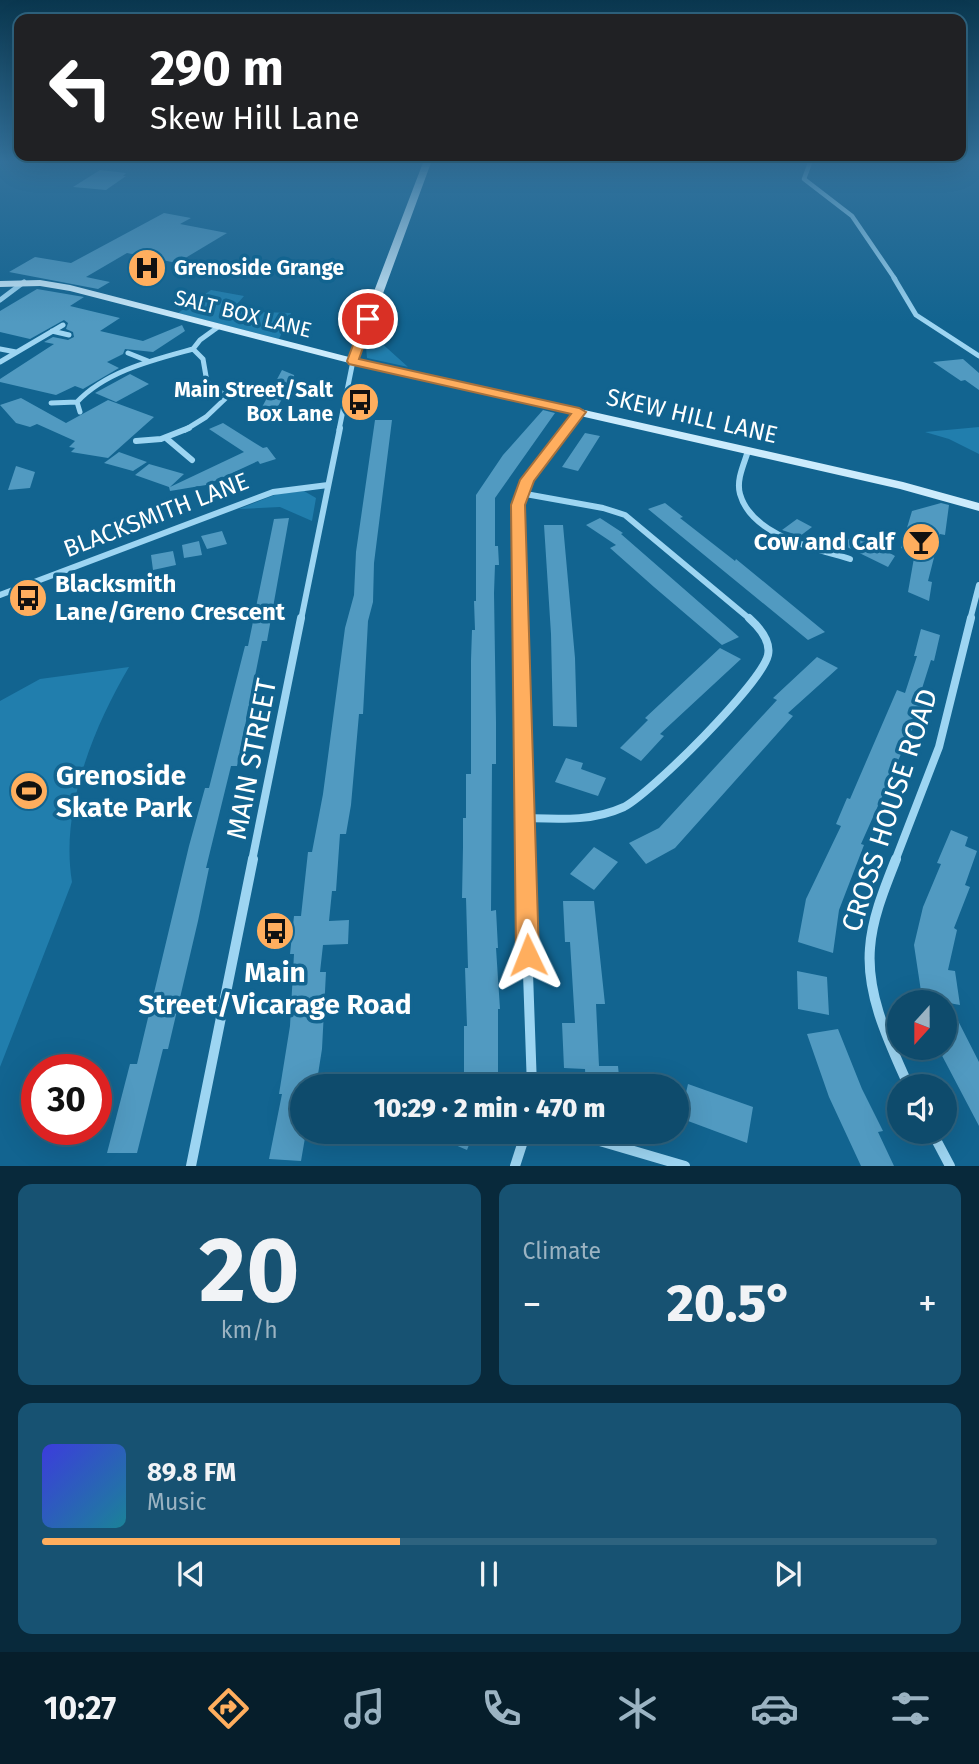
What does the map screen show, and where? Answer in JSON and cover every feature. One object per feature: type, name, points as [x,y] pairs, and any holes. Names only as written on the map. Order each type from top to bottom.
[{"type":"street","points":[[353,361],[408,214]]},
{"type":"street","points":[[850,214],[887,265],[916,316],[979,356]]},
{"type":"street","points":[[0,300],[24,282]]},
{"type":"street","name":"SALT BOX LANE","points":[[0,284],[24,282],[70,288],[353,361]]},
{"type":"street","points":[[0,362],[63,325]]},
{"type":"street","points":[[51,403],[77,402],[99,384],[148,361],[193,349],[205,335],[218,327]]},
{"type":"street","points":[[51,331],[69,335]]},
{"type":"street","points":[[0,349],[16,352]]},
{"type":"street","points":[[193,349],[203,356],[206,363],[207,382],[227,397]]},
{"type":"street","points":[[128,353],[148,361]]},
{"type":"street","name":"SKEW HILL LANE","points":[[353,361],[903,486],[979,507]]},
{"type":"street","name":"MAIN STREET","points":[[191,1166],[353,361]]},
{"type":"street","points":[[136,441],[166,438],[209,415],[227,397],[249,388]]},
{"type":"street","points":[[77,402],[80,412]]},
{"type":"street","points":[[532,1074],[517,539],[520,493],[579,412]]},
{"type":"street","points":[[166,438],[192,460]]},
{"type":"street","points":[[748,451],[739,490],[748,508],[782,537],[849,559]]},
{"type":"street","name":"BLACKSMITH LANE","points":[[0,595],[273,492],[328,485]]},
{"type":"street","points":[[520,493],[603,508],[625,515],[756,624],[768,647],[767,658],[755,678],[690,748],[636,799],[599,816],[575,820],[523,818]]},
{"type":"street","name":"CROSS HOUSE ROAD","points":[[903,1074],[882,1025],[870,948],[883,892],[939,747],[979,585]]},
{"type":"street","points":[[515,1166],[522,1144]]},
{"type":"street","points":[[606,1144],[685,1166]]},
{"type":"street","points":[[939,1144],[950,1166]]},
{"type":"shaded area","points":[[211,290],[244,296],[231,311],[291,313],[279,339],[178,313]]},
{"type":"shaded area","points":[[377,339],[408,367],[367,358],[366,347]]},
{"type":"shaded area","points":[[979,427],[979,454],[949,439],[925,432]]},
{"type":"shaded area","points":[[304,491],[316,498],[312,521],[280,507],[239,509],[277,494]]},
{"type":"shaded area","points":[[129,667],[103,716],[82,770],[71,827],[72,882],[0,1067],[0,701],[40,679]]},
{"type":"building","points":[[161,214],[191,218],[180,224],[227,233],[177,263],[127,253],[86,277],[110,282],[98,289],[9,272],[35,257],[71,263]]},
{"type":"building","points":[[37,289],[84,297],[70,306],[120,318],[100,331],[143,341],[182,325],[185,331],[153,352],[125,349],[123,354],[107,362],[119,368],[83,389],[75,386],[56,395],[0,382],[0,379],[54,344],[44,342],[53,337],[68,340],[74,337],[73,332],[66,329],[68,323],[64,320],[30,339],[0,332],[0,311]]},
{"type":"building","points":[[963,359],[979,373],[979,390],[933,362]]},
{"type":"building","points":[[282,370],[294,375],[296,396],[283,397],[276,410],[261,409]]},
{"type":"building","points":[[130,374],[149,384],[116,402],[95,393]]},
{"type":"building","points":[[21,398],[66,423],[108,400],[154,417],[108,458],[71,452],[75,448],[69,447],[75,441],[37,424],[30,427],[16,423],[0,405]]},
{"type":"building","points":[[543,410],[555,413],[495,498],[495,546],[498,546],[499,565],[495,565],[494,593],[496,764],[492,764],[491,911],[496,910],[498,948],[498,1073],[464,1073],[464,1026],[467,1026],[465,968],[468,968],[466,898],[462,898],[463,818],[466,818],[466,774],[471,774],[476,495],[503,455]]},
{"type":"building","points":[[375,420],[392,420],[374,563],[373,602],[368,621],[363,714],[359,714],[351,805],[346,834],[340,834],[336,891],[332,891],[329,921],[349,920],[348,944],[323,945],[320,972],[326,972],[318,1074],[290,1074],[290,1144],[304,1144],[301,1161],[269,1159],[282,1094],[279,1094],[290,1026],[294,954],[290,954],[294,916],[301,916],[308,852],[312,852],[323,794],[345,628],[354,595],[356,552]]},
{"type":"building","points":[[223,423],[263,448],[267,447],[276,459],[260,464],[258,461],[206,485],[170,491],[169,487],[135,475],[149,464],[184,474],[170,487],[244,452],[209,429]]},
{"type":"building","points":[[585,433],[600,436],[578,471],[562,467]]},
{"type":"building","points":[[119,452],[147,462],[133,471],[104,463]]},
{"type":"building","points":[[16,466],[35,472],[30,488],[8,490]]},
{"type":"building","points":[[665,503],[683,517],[680,518],[735,561],[736,559],[825,632],[808,640],[648,509]]},
{"type":"building","points":[[941,503],[949,505],[945,535],[940,534],[928,581],[932,582],[929,601],[908,592],[915,552],[901,548],[912,511]]},
{"type":"building","points":[[289,518],[267,641],[262,641],[237,766],[231,766],[206,868],[209,868],[198,921],[168,1049],[163,1049],[137,1153],[107,1153],[109,1145],[112,1145],[112,1134],[130,1064],[137,1064],[189,846],[205,788],[209,788],[245,646],[248,646],[274,519]]},
{"type":"building","points":[[600,518],[623,533],[621,534],[739,637],[722,645],[654,587],[610,548],[616,545],[586,525]]},
{"type":"building","points":[[797,519],[812,527],[800,536],[782,530]]},
{"type":"building","points":[[544,525],[563,525],[575,658],[577,727],[553,726],[551,634]]},
{"type":"building","points":[[222,531],[227,544],[207,549],[201,536]]},
{"type":"building","points":[[857,534],[895,556],[888,567],[841,544]]},
{"type":"building","points":[[199,541],[202,555],[184,558],[182,545]]},
{"type":"building","points":[[173,551],[176,565],[153,570],[151,555]]},
{"type":"building","points":[[921,629],[940,635],[934,661],[931,660],[919,698],[925,700],[861,844],[864,845],[839,910],[833,953],[798,942],[806,899],[841,826],[836,824],[847,798],[850,799],[897,690],[905,693],[917,656],[914,656]]},
{"type":"building","points":[[720,648],[741,659],[660,734],[664,736],[641,761],[620,748],[648,720],[645,718]]},
{"type":"building","points":[[817,657],[838,668],[788,713],[793,716],[675,848],[646,864],[629,843],[659,828],[777,700],[773,698]]},
{"type":"building","points":[[566,758],[583,763],[581,769],[606,778],[598,796],[555,782]]},
{"type":"building","points":[[951,830],[968,837],[965,846],[977,851],[965,885],[970,887],[954,928],[957,930],[948,970],[955,971],[960,1005],[957,1004],[957,990],[921,990],[914,945],[923,907],[941,864],[937,863]]},
{"type":"building","points":[[594,847],[618,862],[594,890],[570,874]]},
{"type":"building","points":[[563,901],[594,901],[605,1004],[596,1004],[599,1066],[618,1066],[619,1074],[585,1074],[585,1069],[564,1068],[562,1023],[575,1023],[570,942],[565,942]]},
{"type":"building","points":[[797,971],[827,977],[829,1015],[798,1009]]},
{"type":"building","points":[[957,1019],[979,1062],[979,1126],[957,1084],[957,1074],[952,1074],[944,1060],[957,1060]]},
{"type":"building","points":[[838,1029],[862,1089],[883,1131],[878,1132],[894,1166],[861,1166],[829,1097],[807,1034]]},
{"type":"building","points":[[689,1084],[753,1107],[747,1143],[689,1121]]},
{"type":"building","points":[[453,1144],[469,1144],[467,1150]]},
{"type":"place","name":"Grenoside Grange","points":[[147,268]]},
{"type":"place","name":"Main Street/Salt Box Lane","points":[[360,402]]},
{"type":"place","name":"Cow and Calf","points":[[921,542]]},
{"type":"place","name":"Blacksmith Lane/Greno Crescent","points":[[28,598]]},
{"type":"place","name":"Grenoside Skate Park","points":[[29,791]]},
{"type":"place","name":"Main Street/Vicarage Road","points":[[275,931]]},
{"type":"route","points":[[368,319],[353,361],[579,412],[527,480],[520,493],[518,505],[522,788],[528,955]]}]
